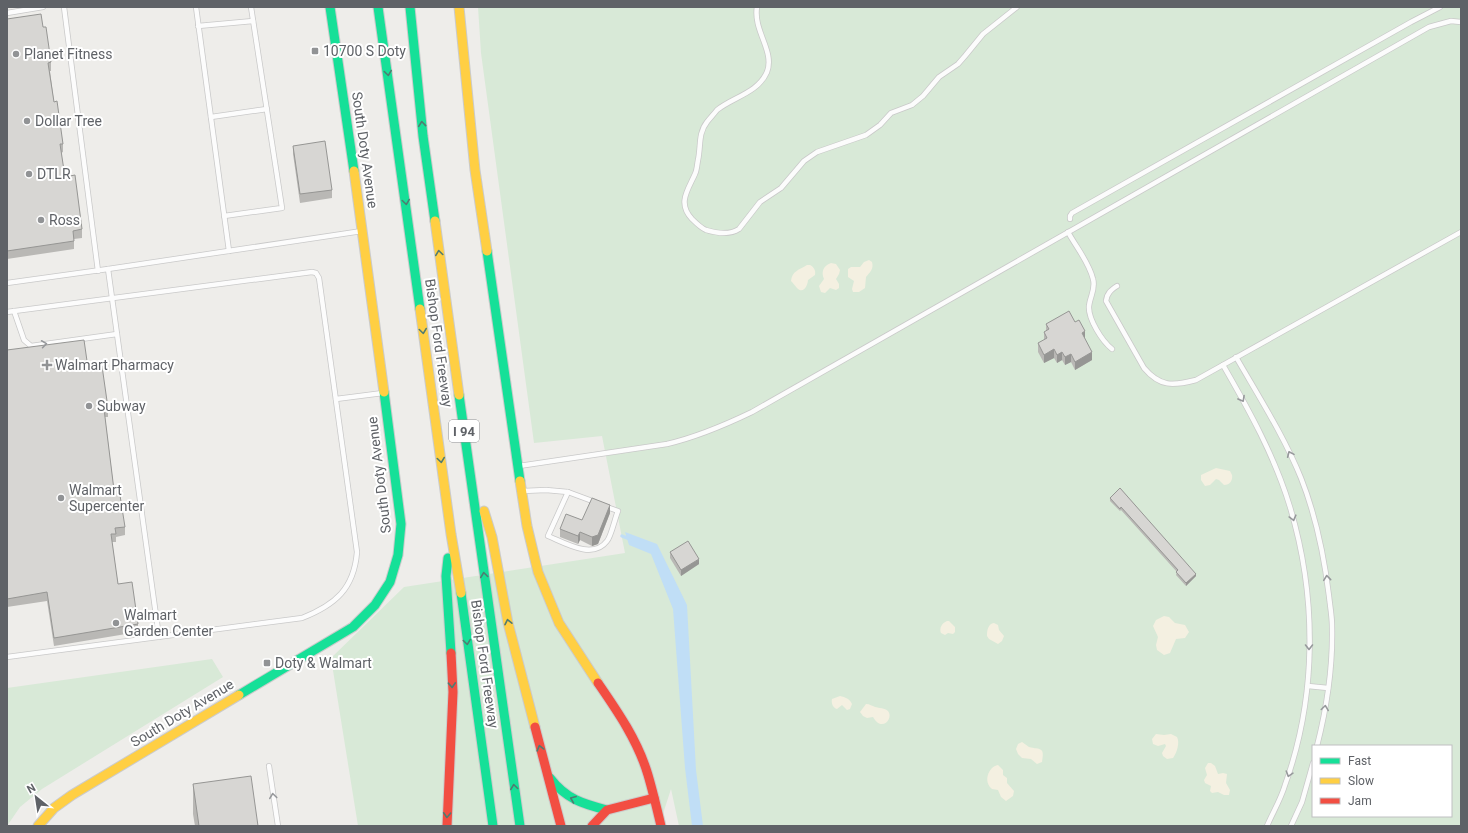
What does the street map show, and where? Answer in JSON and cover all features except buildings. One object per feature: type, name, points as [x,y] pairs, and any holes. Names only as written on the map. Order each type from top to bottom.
[{"type":"main road","name":"South Doty Avenue","points":[[38,826],[54,808],[72,795],[339,637],[359,622],[375,604],[387,587],[396,566],[400,554],[401,524],[363,231],[330,7]]},
{"type":"main road","name":"Bishop Ford Freeway","points":[[378,7],[493,826]]},
{"type":"main road","name":"Bishop Ford Freeway","points":[[410,7],[423,136],[520,826]]},
{"type":"main road","points":[[459,7],[475,170],[517,466],[527,526],[538,572],[547,596],[573,646],[618,712],[635,742],[648,774],[661,826]]},
{"type":"main road","points":[[466,446],[492,537],[508,623],[561,826]]},
{"type":"main road","points":[[447,826],[452,692],[446,576],[451,534]]},
{"type":"main road","points":[[547,774],[556,788],[567,797],[587,805],[607,810],[654,798]]},
{"type":"main road","points":[[592,826],[607,810]]},
{"type":"lane","points":[[7,13],[43,7]]},
{"type":"lane","points":[[64,7],[98,271]]},
{"type":"lane","points":[[196,7],[228,251]]},
{"type":"lane","points":[[224,216],[282,208],[251,7]]},
{"type":"lane","points":[[757,7],[756,20],[758,29],[768,53],[769,63],[767,71],[758,84],[717,110],[706,124],[700,137],[699,157],[695,174],[684,196],[684,203],[689,216],[694,222],[706,230],[734,232],[739,229],[744,225],[760,202],[781,188],[799,166],[811,156],[821,150],[866,135],[880,125],[891,113],[912,105],[923,96],[939,77],[958,64],[983,34],[1017,7]]},
{"type":"lane","points":[[1070,219],[1072,213],[1440,7]]},
{"type":"lane","points":[[517,466],[667,444],[685,440],[729,423],[752,412],[1429,27],[1451,20],[1461,22]]},
{"type":"lane","points":[[198,26],[253,21]]},
{"type":"lane","points":[[210,117],[266,109]]},
{"type":"lane","points":[[7,283],[98,271],[363,231]]},
{"type":"lane","points":[[1068,232],[1091,271],[1094,288],[1089,306],[1089,313],[1105,343],[1112,349]]},
{"type":"lane","points":[[1117,286],[1106,296],[1106,301],[1144,368],[1150,375],[1163,383],[1179,384],[1196,380],[1461,232]]},
{"type":"lane","points":[[108,269],[159,637]]},
{"type":"lane","points":[[7,312],[112,297],[314,272],[319,278],[357,552],[356,567],[348,585],[340,595],[319,611],[302,618],[7,657]]},
{"type":"lane","points":[[14,311],[24,340],[31,346],[117,334]]},
{"type":"lane","points":[[1236,358],[1287,447],[1301,478],[1312,509],[1326,568],[1332,625],[1331,656],[1325,712],[1317,745]]},
{"type":"lane","points":[[1223,365],[1244,402],[1275,466],[1290,506],[1307,579],[1310,651],[1308,686],[1302,724],[1285,786],[1267,826]]},
{"type":"lane","points":[[336,399],[383,393]]},
{"type":"lane","points":[[521,491],[546,490],[568,492],[618,511],[607,541],[598,548],[591,551],[578,549],[548,536],[568,492]]},
{"type":"lane","points":[[1308,686],[1328,688]]},
{"type":"lane","points":[[269,766],[278,826]]},
{"type":"lane","points":[[1291,826],[1302,802],[1312,767]]},
{"type":"green space","points":[[478,7],[1461,7],[1461,826],[679,826],[671,789],[659,826],[358,826],[331,658],[404,587],[625,553],[602,436],[534,443],[481,53]]},
{"type":"green space","points":[[212,659],[223,677],[42,789],[20,807],[7,826],[7,688]]},
{"type":"sand","points":[[869,260],[872,262],[872,267],[866,277],[865,288],[859,292],[853,292],[852,289],[854,281],[848,277],[848,269],[851,267],[860,267],[864,262]]},
{"type":"sand","points":[[831,263],[836,264],[840,270],[836,279],[839,284],[839,288],[836,290],[830,288],[825,293],[821,292],[819,286],[824,279],[823,270]]},
{"type":"sand","points":[[807,265],[814,268],[815,275],[808,280],[804,289],[800,290],[791,281],[796,271]]},
{"type":"sand","points":[[1216,468],[1230,471],[1232,475],[1231,482],[1224,485],[1216,479],[1210,485],[1205,486],[1201,480],[1201,475]]},
{"type":"sand","points":[[1164,616],[1169,617],[1175,623],[1185,625],[1189,632],[1185,638],[1176,639],[1170,653],[1164,655],[1157,650],[1156,645],[1158,637],[1153,626],[1156,620]]},
{"type":"sand","points":[[947,621],[955,627],[955,632],[953,634],[948,633],[945,635],[941,633],[941,626]]},
{"type":"sand","points":[[994,623],[998,625],[999,630],[1004,636],[1002,641],[998,644],[989,639],[987,636],[988,628]]},
{"type":"sand","points":[[840,696],[850,701],[852,704],[850,709],[847,710],[842,705],[837,709],[833,706],[832,699]]},
{"type":"sand","points":[[866,704],[887,710],[889,717],[886,723],[880,724],[876,722],[873,717],[867,718],[863,716],[860,712]]},
{"type":"sand","points":[[1156,734],[1171,734],[1177,737],[1178,748],[1173,758],[1167,759],[1163,756],[1162,753],[1166,746],[1165,744],[1158,746],[1153,744],[1152,739]]},
{"type":"sand","points":[[1022,742],[1029,747],[1042,751],[1042,762],[1037,764],[1031,759],[1022,758],[1018,754],[1016,749],[1018,744]]},
{"type":"sand","points":[[1208,763],[1215,766],[1218,774],[1227,774],[1226,783],[1230,790],[1229,795],[1224,795],[1218,792],[1212,793],[1210,791],[1211,786],[1205,783],[1204,780],[1207,775],[1205,768]]},
{"type":"sand","points":[[998,765],[1003,770],[1003,775],[1007,778],[1007,783],[1014,791],[1013,796],[1006,801],[1001,797],[998,790],[992,789],[989,786],[987,779],[989,772]]},
{"type":"water","points":[[625,532],[657,544],[687,605],[696,770],[703,826],[692,826],[685,768],[673,609],[651,554],[629,545]]},
{"type":"waterway","points":[[622,536],[632,540]]},
{"type":"traffic: fast","points":[[330,7],[354,171]]},
{"type":"traffic: fast","points":[[378,7],[420,309]]},
{"type":"traffic: fast","points":[[410,7],[423,136],[435,221]]},
{"type":"traffic: fast","points":[[487,251],[520,481]]},
{"type":"traffic: fast","points":[[239,695],[353,627],[375,605],[390,582],[398,555],[401,524],[384,392]]},
{"type":"traffic: fast","points":[[459,395],[520,826]]},
{"type":"traffic: fast","points":[[448,558],[446,576],[451,653]]},
{"type":"traffic: fast","points":[[461,593],[493,826]]},
{"type":"traffic: fast","points":[[550,778],[562,791],[576,800],[607,810]]},
{"type":"traffic: slow","points":[[459,7],[475,170],[487,251]]},
{"type":"traffic: slow","points":[[354,171],[384,392]]},
{"type":"traffic: slow","points":[[435,221],[459,395]]},
{"type":"traffic: slow","points":[[420,309],[451,534],[461,593]]},
{"type":"traffic: slow","points":[[520,481],[527,526],[538,572],[559,623],[598,683]]},
{"type":"traffic: slow","points":[[484,511],[492,537],[508,623],[535,727]]},
{"type":"traffic: slow","points":[[38,826],[54,808],[72,795],[239,695]]},
{"type":"traffic: jam","points":[[447,826],[453,692],[451,653]]},
{"type":"traffic: jam","points":[[598,683],[620,716],[639,750],[648,775],[661,826]]},
{"type":"traffic: jam","points":[[535,727],[561,826]]},
{"type":"traffic: jam","points":[[592,826],[607,810],[654,798]]},
{"type":"place","name":"10700 S Doty","points":[[315,51]]},
{"type":"place","name":"Planet Fitness","points":[[16,54]]},
{"type":"place","name":"Dollar Tree","points":[[27,121]]},
{"type":"place","name":"DTLR","points":[[29,174]]},
{"type":"place","name":"Ross","points":[[41,220]]},
{"type":"place","name":"Walmart Pharmacy","points":[[47,365]]},
{"type":"place","name":"Subway","points":[[89,406]]},
{"type":"place","name":"Walmart Supercenter","points":[[61,498]]},
{"type":"place","name":"Walmart Garden Center","points":[[116,623]]},
{"type":"place","name":"Doty & Walmart","points":[[267,663]]}]
